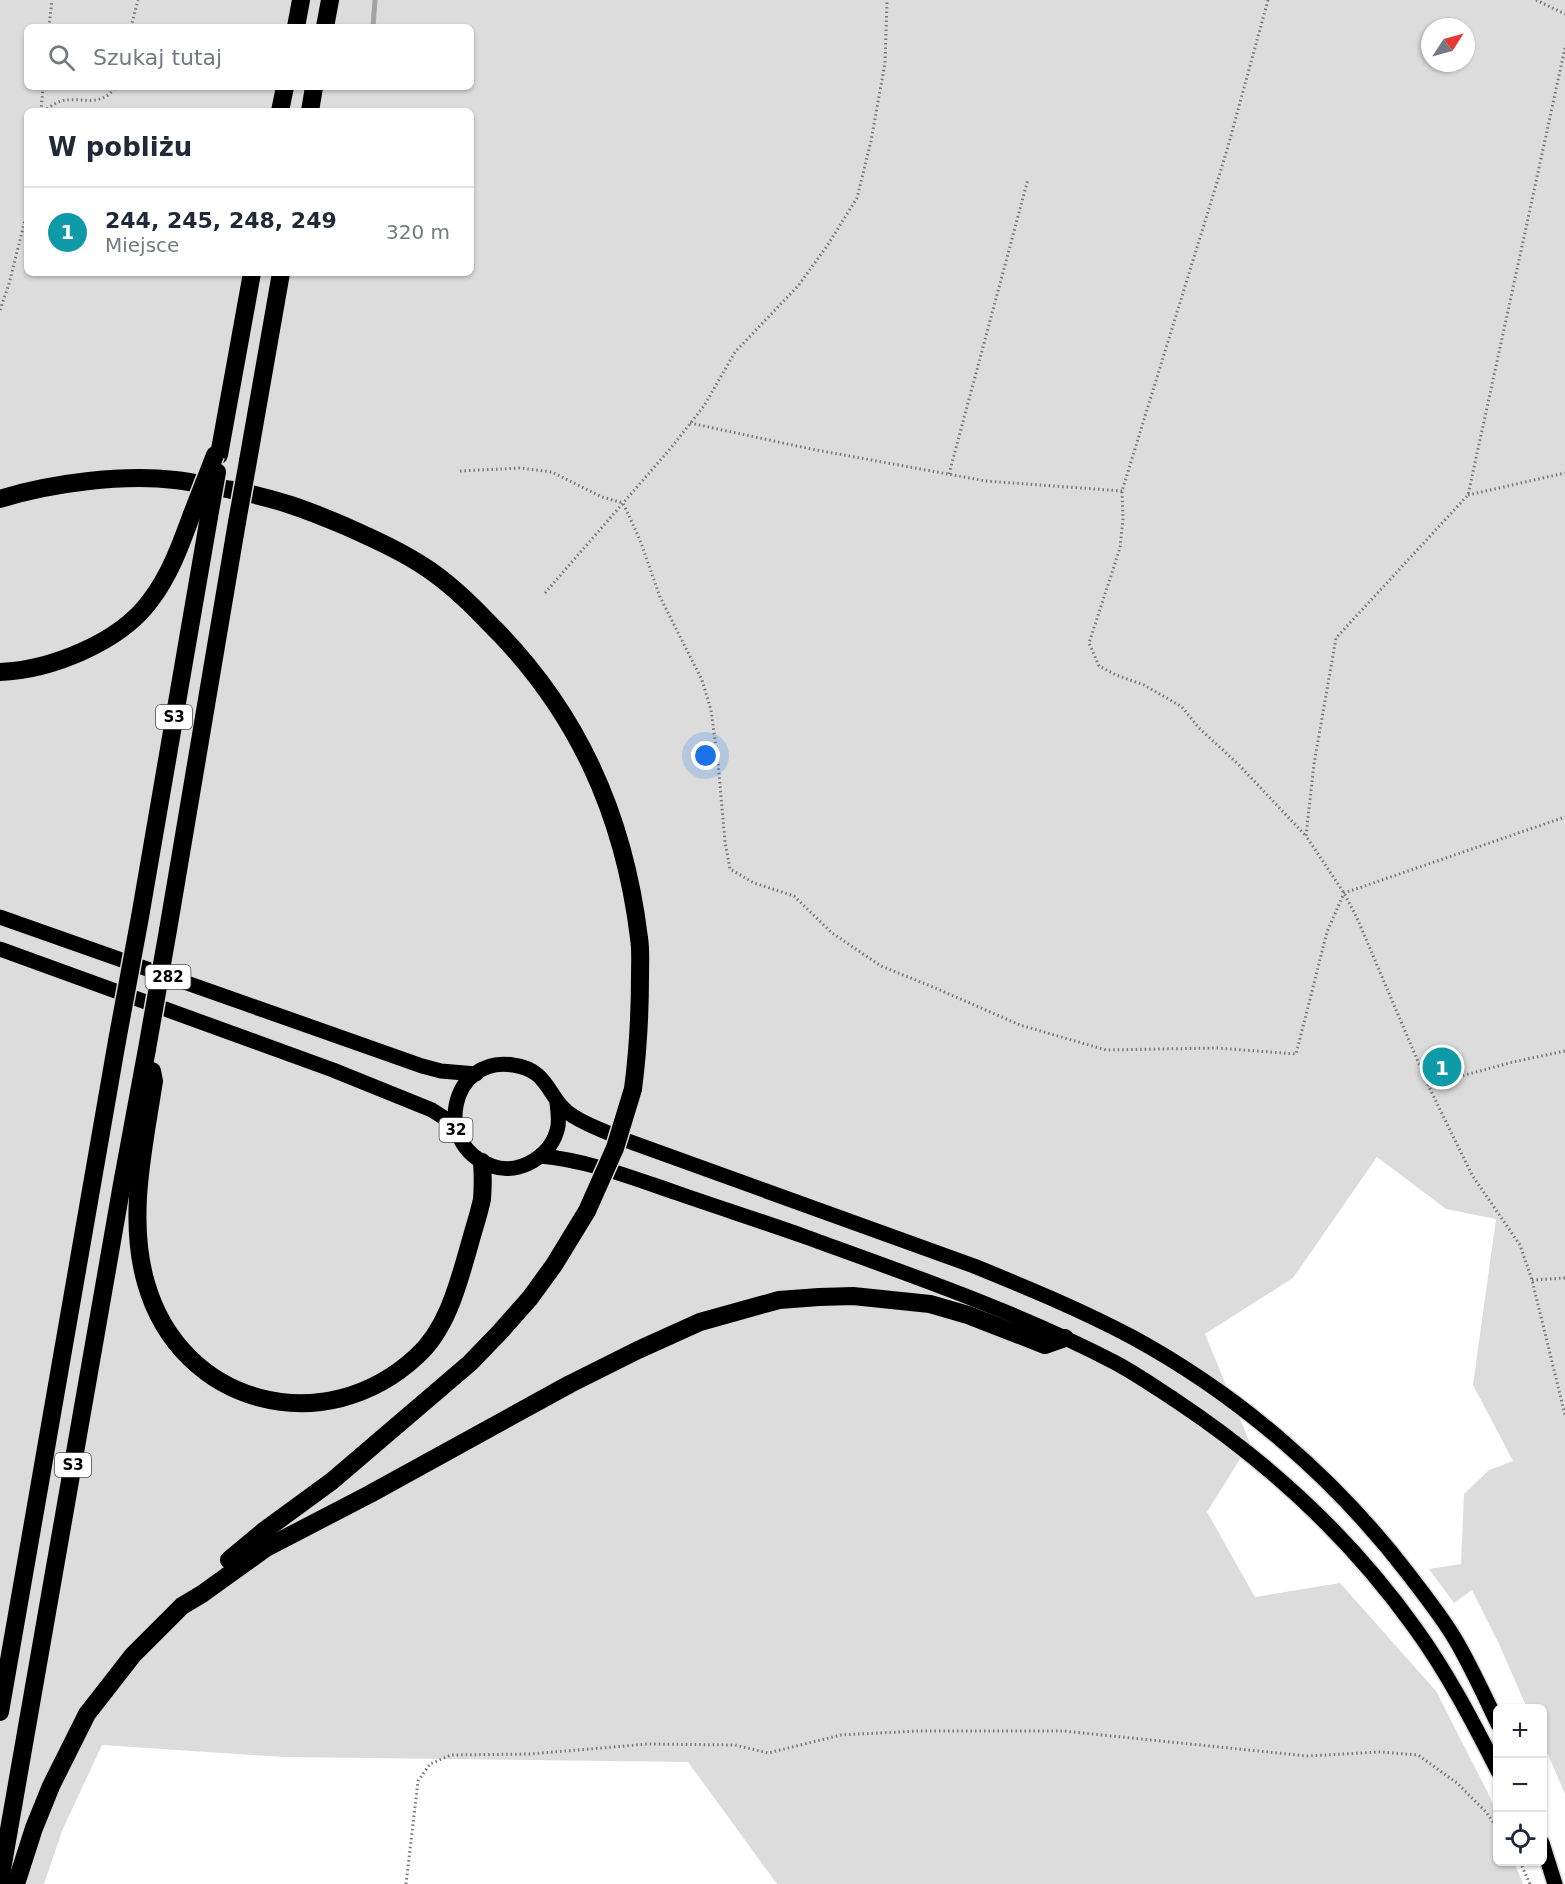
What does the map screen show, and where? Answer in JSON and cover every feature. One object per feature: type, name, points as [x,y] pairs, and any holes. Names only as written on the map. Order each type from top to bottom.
[{"type":"highway","points":[[297,24],[301,0]]},
{"type":"highway","points":[[326,24],[330,0]]},
{"type":"highway","points":[[281,108],[284,90]]},
{"type":"highway","points":[[310,108],[314,90]]},
{"type":"highway","name":"S3","points":[[0,1712],[140,917],[201,516],[219,450],[251,276]]},
{"type":"highway","name":"S3","points":[[0,1881],[280,276]]},
{"type":"highway","points":[[0,499],[68,484],[128,479],[174,480],[269,497],[305,509],[380,542],[428,569],[460,594],[518,653],[558,704],[578,737],[593,768],[616,831],[630,884],[640,940],[640,1010],[633,1089],[615,1148],[587,1211],[554,1265],[530,1298],[470,1363],[332,1481],[265,1530],[195,1589],[188,1601],[139,1648],[99,1696],[76,1733],[34,1828],[16,1884]]},
{"type":"highway","points":[[0,672],[38,667],[61,660],[109,636],[136,617],[169,571],[201,516]]},
{"type":"highway","points":[[147,1049],[154,1081],[138,1189],[137,1221],[146,1282],[157,1313],[175,1342],[208,1374],[240,1392],[265,1400],[287,1403],[314,1404],[336,1401],[381,1384],[420,1354],[434,1336],[449,1308],[465,1261],[482,1200],[482,1162]]},
{"type":"highway","points":[[188,1601],[202,1594],[266,1548],[370,1494],[570,1384],[663,1338],[737,1311],[779,1300],[853,1296],[930,1304],[968,1315],[1045,1345],[1065,1338]]},
{"type":"main road","name":"282","points":[[0,917],[422,1066],[441,1071],[476,1074]]},
{"type":"main road","name":"32","points":[[0,949],[342,1074],[432,1110],[455,1125]]},
{"type":"main road","points":[[476,1074],[499,1064],[524,1067],[545,1081],[557,1103],[572,1116],[628,1141],[974,1266],[1028,1288],[1133,1338],[1186,1370],[1222,1394],[1300,1456],[1388,1547],[1454,1638],[1493,1716]]},
{"type":"main road","name":"32","points":[[476,1074],[460,1091],[456,1101],[455,1125],[460,1140],[469,1153],[496,1168],[512,1168],[527,1164],[540,1156]]},
{"type":"main road","points":[[557,1103],[558,1126],[554,1138],[540,1156],[583,1162],[786,1230],[941,1286],[1065,1338],[1117,1363],[1200,1416],[1281,1479],[1366,1567],[1414,1627],[1452,1686],[1493,1764]]},
{"type":"main road","points":[[1547,1859],[1555,1884]]},
{"type":"main road","points":[[1542,1866],[1550,1884]]},
{"type":"path","points":[[49,24],[52,0]]},
{"type":"path","points":[[132,24],[138,0]]},
{"type":"path","points":[[545,593],[704,406],[735,352],[798,286],[827,246],[856,198],[871,141],[885,63],[887,0]]},
{"type":"path","points":[[1268,0],[1227,150],[1122,491],[1123,519],[1120,548],[1089,643],[1099,666],[1144,685],[1182,707],[1199,728],[1239,765],[1306,836],[1344,893],[1357,918],[1428,1084],[1472,1175],[1520,1245],[1532,1280],[1565,1415]]},
{"type":"path","points":[[1536,0],[1565,14]]},
{"type":"path","points":[[1306,836],[1314,764],[1336,638],[1468,495],[1565,48]]},
{"type":"path","points":[[42,108],[43,90]]},
{"type":"path","points":[[47,108],[60,101],[93,101],[106,97],[113,90]]},
{"type":"path","points":[[949,474],[1028,179]]},
{"type":"path","points":[[0,310],[24,224]]},
{"type":"path","points":[[690,423],[812,449],[986,481],[1122,491]]},
{"type":"path","points":[[460,471],[520,468],[552,472],[602,497],[623,503],[640,540],[660,597],[702,680],[711,710],[730,869],[754,883],[794,896],[832,933],[881,966],[1020,1025],[1106,1050],[1217,1048],[1296,1054],[1327,932],[1344,893],[1565,817]]},
{"type":"path","points":[[1468,495],[1565,473]]},
{"type":"path","points":[[1428,1084],[1565,1051]]},
{"type":"path","points":[[1532,1280],[1565,1278]]},
{"type":"path","points":[[406,1884],[418,1781],[430,1764],[451,1755],[530,1754],[648,1744],[735,1745],[768,1753],[841,1735],[917,1731],[1063,1731],[1307,1756],[1380,1752],[1418,1755],[1457,1783],[1493,1822]]},
{"type":"path","points":[[1522,1866],[1530,1884]]},
{"type":"shaded area","points":[[0,0],[1565,0],[1565,1794],[1547,1752],[1547,1704],[1525,1704],[1472,1590],[1454,1603],[1429,1569],[1461,1564],[1464,1494],[1489,1470],[1513,1461],[1473,1385],[1496,1219],[1446,1209],[1377,1157],[1293,1278],[1205,1334],[1250,1443],[1207,1512],[1255,1597],[1340,1583],[1436,1691],[1493,1806],[1493,1866],[1516,1866],[1523,1884],[777,1884],[688,1762],[284,1757],[102,1745],[62,1831],[44,1884],[0,1884]]},
{"type":"waterway","points":[[373,24],[375,0]]},
{"type":"place","name":"244, 245, 248, 249","points":[[1442,1067]]}]
